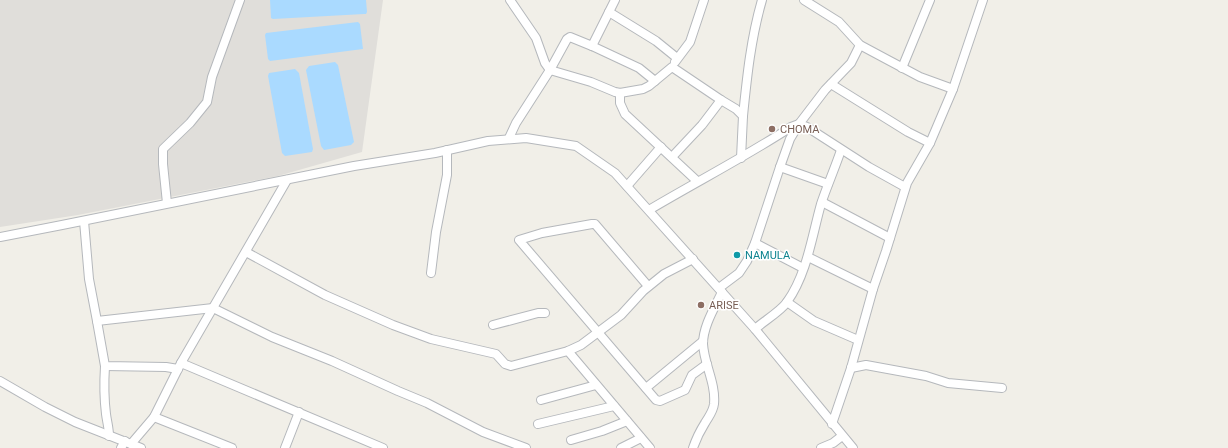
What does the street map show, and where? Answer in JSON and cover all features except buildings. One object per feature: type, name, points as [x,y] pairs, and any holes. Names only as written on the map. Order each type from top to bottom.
[{"type":"street","points":[[167,203],[163,150],[190,123],[207,102],[212,77],[240,0]]},
{"type":"street","points":[[510,0],[536,38],[545,63],[550,70],[586,80],[620,93],[643,89],[672,67],[677,58],[690,42],[704,0]]},
{"type":"street","points":[[741,158],[748,63],[756,19],[762,0]]},
{"type":"street","points":[[804,0],[839,22],[860,45],[920,77],[953,89]]},
{"type":"street","points":[[902,68],[930,0]]},
{"type":"street","points":[[832,424],[907,183],[930,143],[953,89],[983,0]]},
{"type":"street","points":[[592,46],[613,1]]},
{"type":"street","points":[[609,12],[656,41],[677,58]]},
{"type":"street","points":[[509,138],[516,122],[528,102],[550,70],[567,39],[570,37],[639,68],[655,81]]},
{"type":"street","points":[[693,448],[699,432],[712,411],[714,402],[712,382],[706,364],[703,341],[720,290],[743,268],[756,243],[790,139],[799,124],[831,84],[851,63],[860,45]]},
{"type":"street","points":[[672,67],[736,109],[743,116]]},
{"type":"street","points":[[831,84],[908,132],[930,143]]},
{"type":"street","points":[[620,93],[620,103],[626,114],[697,181]]},
{"type":"street","points":[[672,157],[702,124],[721,100]]},
{"type":"street","points":[[649,210],[697,181],[741,158],[791,127],[799,124],[807,127],[841,150],[906,187]]},
{"type":"street","points":[[0,237],[354,166],[509,138],[548,140],[576,146],[616,173],[755,329],[853,448]]},
{"type":"street","points":[[627,186],[662,147]]},
{"type":"street","points":[[431,272],[436,232],[447,174],[447,150]]},
{"type":"street","points":[[755,329],[787,302],[808,256],[822,202],[841,150]]},
{"type":"street","points":[[780,167],[828,184]]},
{"type":"street","points":[[126,444],[154,417],[180,366],[287,180]]},
{"type":"street","points":[[822,202],[890,238]]},
{"type":"street","points":[[84,221],[89,279],[105,366],[106,414],[109,427],[109,436]]},
{"type":"street","points":[[648,286],[595,224],[542,233],[519,240],[656,400],[660,401],[685,390],[692,375],[706,364]]},
{"type":"street","points":[[756,243],[803,268]]},
{"type":"street","points":[[246,252],[325,295],[386,322],[431,339],[496,354],[507,366],[517,366],[568,352],[621,316],[648,286],[664,274],[693,259]]},
{"type":"street","points":[[808,256],[873,289]]},
{"type":"street","points":[[787,302],[814,321],[858,340]]},
{"type":"street","points":[[97,321],[213,308],[272,337],[332,361],[427,403],[482,432],[526,448]]},
{"type":"street","points":[[493,325],[545,312]]},
{"type":"street","points":[[646,388],[703,341]]},
{"type":"street","points":[[568,352],[650,448]]},
{"type":"street","points":[[850,368],[866,365],[926,376],[948,383],[1002,388]]},
{"type":"street","points":[[105,366],[180,366],[299,412],[368,445],[383,448]]},
{"type":"street","points":[[0,381],[25,394],[45,407],[126,444],[142,448]]},
{"type":"street","points":[[541,400],[596,384]]},
{"type":"street","points":[[538,424],[614,406]]},
{"type":"street","points":[[285,448],[299,412]]},
{"type":"street","points":[[154,417],[232,448]]},
{"type":"street","points":[[571,440],[602,431],[627,421]]},
{"type":"street","points":[[822,448],[832,446],[842,436]]},
{"type":"street","points":[[621,448],[641,438]]},
{"type":"shaded area","points":[[0,0],[383,0],[362,152],[278,176],[78,215],[0,227]]},
{"type":"water","points":[[270,0],[366,0],[367,12],[366,14],[273,19],[271,18]]},
{"type":"water","points":[[358,22],[360,24],[363,49],[270,61],[268,59],[266,33]]},
{"type":"water","points":[[335,62],[338,65],[354,142],[351,145],[324,150],[321,146],[306,70],[309,66]]},
{"type":"water","points":[[295,69],[299,73],[313,149],[312,152],[285,156],[282,153],[268,76],[269,73]]},
{"type":"place","name":"CHOMA","points":[[772,129]]},
{"type":"place","name":"NAMULA","points":[[737,255]]},
{"type":"place","name":"ARISE","points":[[701,305]]}]
